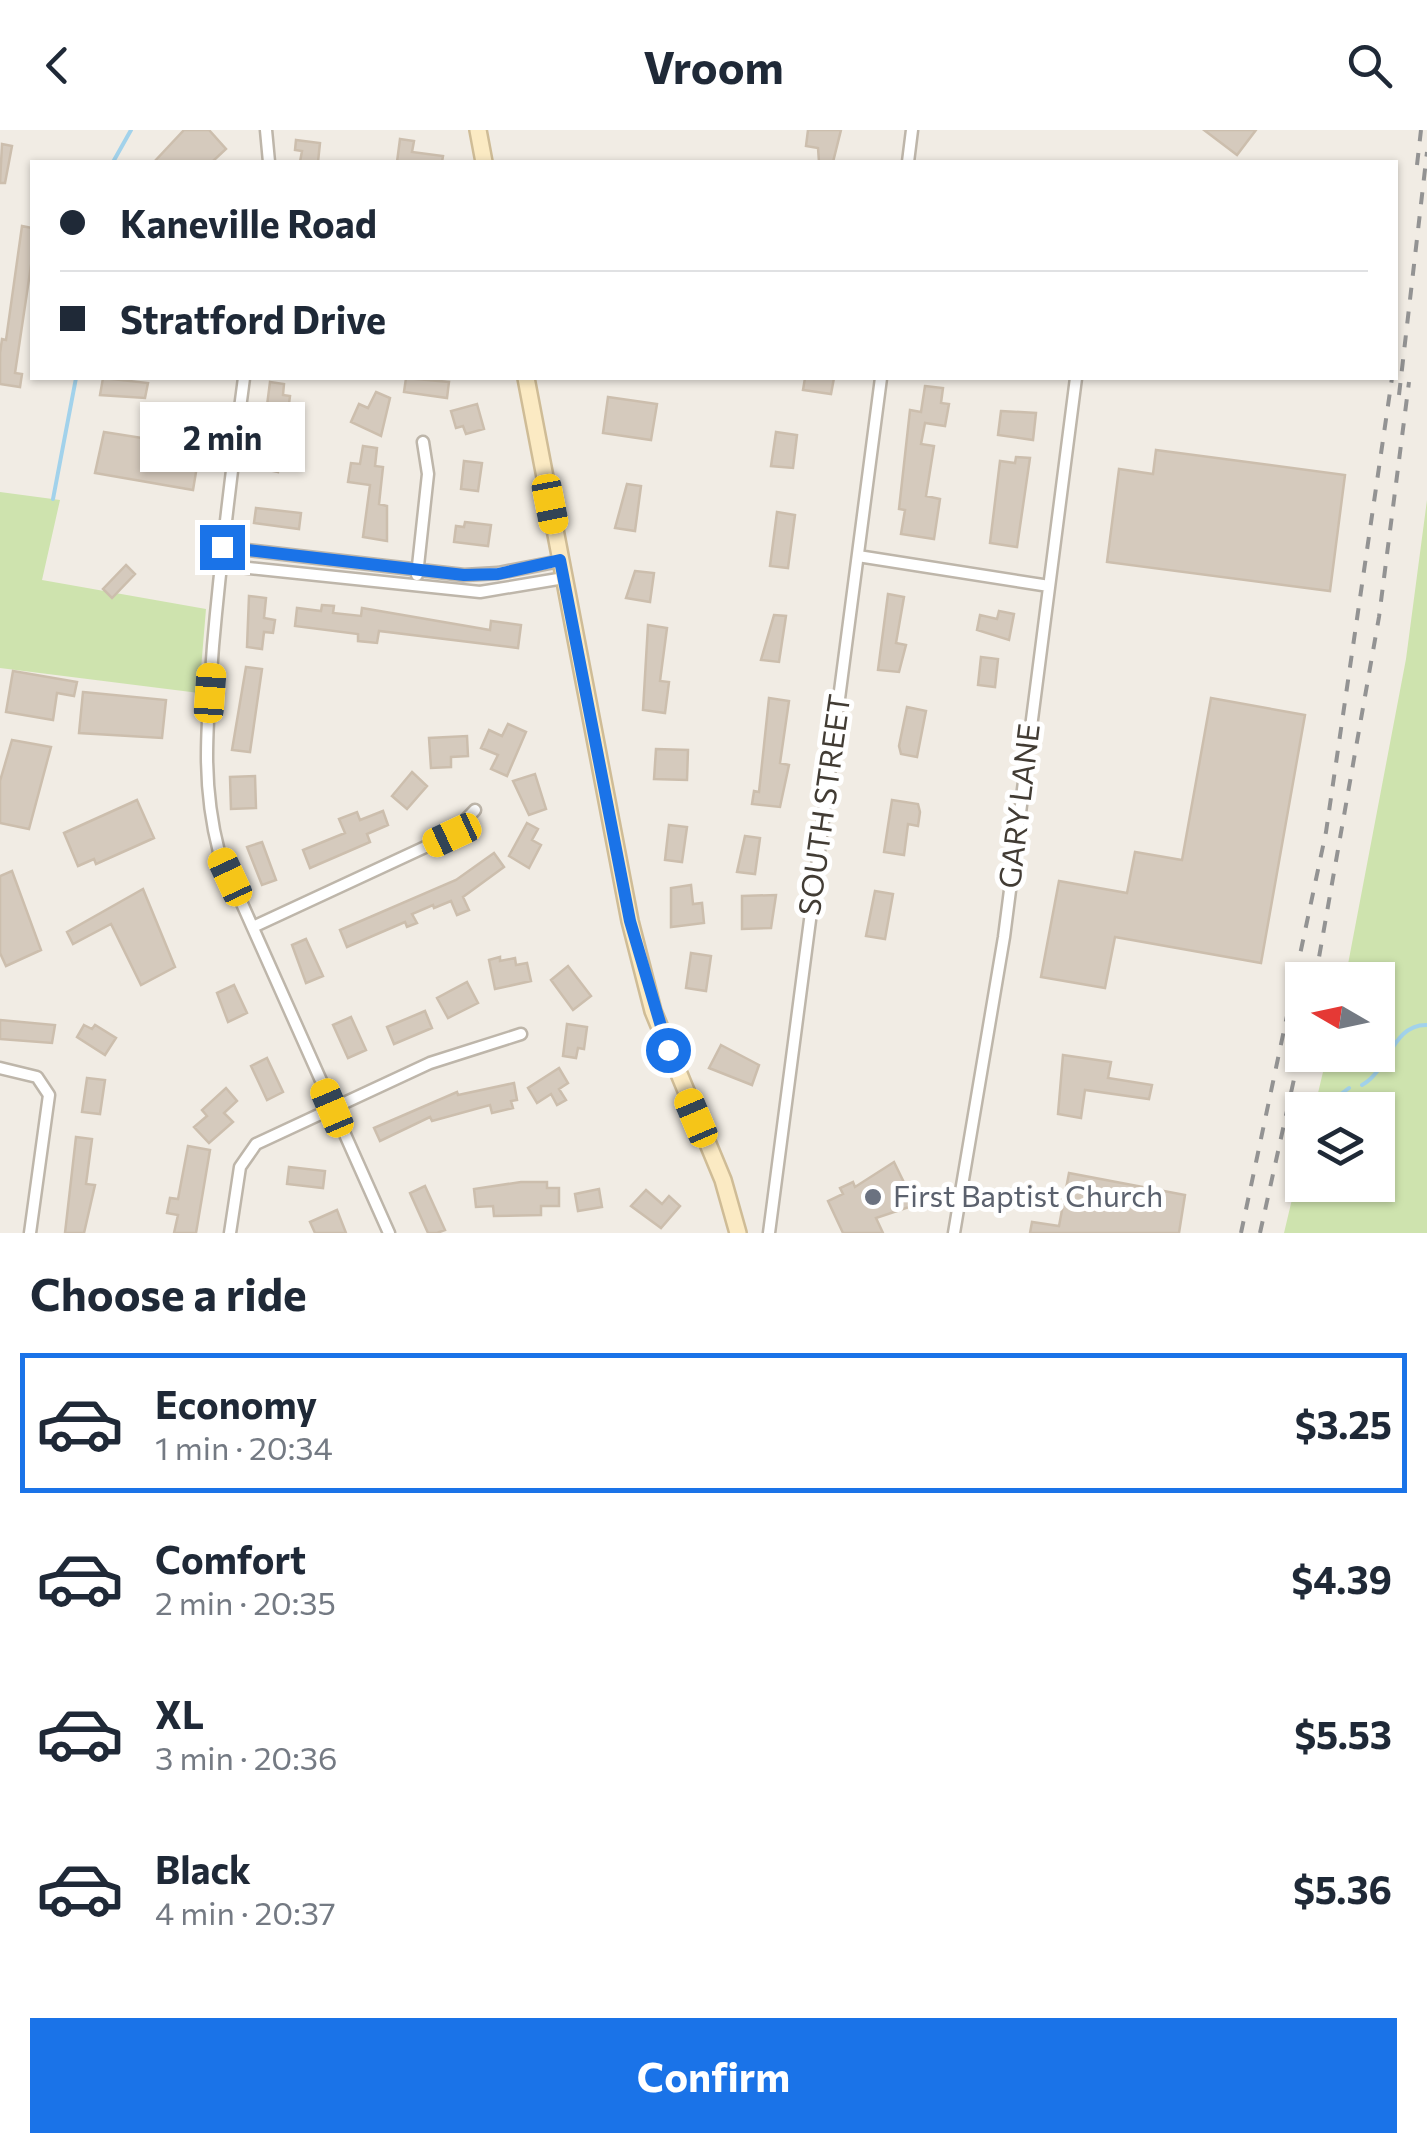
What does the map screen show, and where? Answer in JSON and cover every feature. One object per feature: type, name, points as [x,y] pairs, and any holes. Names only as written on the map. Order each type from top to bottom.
[{"type":"main road","points":[[478,130],[484,160]]},
{"type":"main road","points":[[526,380],[641,966],[668,1050],[723,1180],[738,1233]]},
{"type":"street","points":[[266,130],[269,160]]},
{"type":"street","points":[[908,160],[912,130]]},
{"type":"street","points":[[244,380],[220,565],[204,765],[206,801],[218,852],[390,1233]]},
{"type":"street","name":"SOUTH STREET","points":[[768,1233],[881,380]]},
{"type":"street","name":"GARY LANE","points":[[954,1233],[1004,937],[1076,380]]},
{"type":"street","points":[[415,587],[428,474],[423,442]]},
{"type":"street","points":[[222,547],[483,575],[560,560]]},
{"type":"street","points":[[858,556],[1049,586]]},
{"type":"street","points":[[220,565],[415,587],[498,592],[564,578]]},
{"type":"street","points":[[253,928],[452,835],[475,810]]},
{"type":"street","points":[[230,1233],[240,1167],[247,1152],[430,1063],[521,1034]]},
{"type":"street","points":[[0,1068],[26,1072],[46,1086],[50,1107],[30,1233]]},
{"type":"green space","points":[[0,492],[60,500],[42,580],[206,609],[199,693],[0,668]]},
{"type":"green space","points":[[1427,500],[1427,1233],[1284,1233],[1291,1202],[1395,1202],[1395,1092],[1318,1092],[1323,1072],[1395,1072],[1395,962],[1348,962],[1406,659]]},
{"type":"building","points":[[184,130],[209,130],[226,149],[214,160],[156,160]]},
{"type":"building","points":[[808,130],[841,130],[834,160],[819,160],[818,148],[806,146]]},
{"type":"building","points":[[1204,130],[1256,130],[1237,155]]},
{"type":"building","points":[[400,139],[414,141],[412,152],[443,156],[442,160],[397,160]]},
{"type":"building","points":[[296,140],[320,143],[318,160],[300,160],[302,151],[295,150]]},
{"type":"building","points":[[2,144],[12,146],[5,183],[0,183]]},
{"type":"building","points":[[22,226],[30,228],[30,272],[15,373],[22,374],[20,387],[0,384],[0,353],[2,339],[6,340]]},
{"type":"building","points":[[103,380],[148,383],[145,398],[100,395]]},
{"type":"building","points":[[406,380],[449,382],[447,398],[404,392]]},
{"type":"building","points":[[805,380],[834,380],[831,394],[803,390]]},
{"type":"building","points":[[270,382],[284,384],[283,395],[290,396],[284,443],[294,444],[290,465],[280,463],[278,472],[259,468]]},
{"type":"building","points":[[925,386],[943,388],[941,403],[949,404],[945,426],[925,423],[921,444],[934,446],[926,496],[940,499],[934,539],[901,534],[905,510],[899,509],[910,410],[921,412]]},
{"type":"building","points":[[376,392],[390,398],[381,436],[351,422],[359,404],[368,408]]},
{"type":"building","points":[[608,397],[657,404],[651,440],[603,433]]},
{"type":"building","points":[[477,404],[484,429],[466,434],[463,426],[456,428],[451,411]]},
{"type":"building","points":[[1001,411],[1036,413],[1033,440],[998,435]]},
{"type":"building","points":[[104,432],[193,446],[190,465],[197,466],[193,490],[95,473]]},
{"type":"building","points":[[776,432],[797,435],[793,468],[771,466]]},
{"type":"building","points":[[363,446],[377,448],[375,466],[383,467],[379,504],[387,506],[387,541],[363,537],[370,485],[348,482],[351,463],[360,464]]},
{"type":"building","points":[[1156,450],[1345,475],[1330,591],[1107,562],[1119,469],[1153,474]]},
{"type":"building","points":[[1016,457],[1030,458],[1017,547],[990,543],[1000,461],[1015,463]]},
{"type":"building","points":[[464,461],[482,463],[478,491],[461,489]]},
{"type":"building","points":[[627,484],[641,486],[635,531],[615,528]]},
{"type":"building","points":[[256,508],[301,513],[299,529],[254,523]]},
{"type":"building","points":[[777,512],[795,515],[788,568],[770,566]]},
{"type":"building","points":[[465,522],[491,525],[488,546],[454,542],[456,526],[464,527]]},
{"type":"building","points":[[126,565],[135,574],[112,598],[103,589]]},
{"type":"building","points":[[635,571],[654,573],[650,602],[626,598]]},
{"type":"building","points":[[888,594],[904,597],[896,643],[906,645],[899,672],[878,670]]},
{"type":"building","points":[[249,596],[266,598],[264,618],[275,620],[273,633],[264,632],[262,649],[247,647]]},
{"type":"building","points":[[322,605],[334,606],[333,613],[361,616],[362,608],[490,630],[491,621],[521,625],[518,648],[379,631],[377,643],[358,641],[358,634],[295,626],[297,608],[321,611]]},
{"type":"building","points":[[999,611],[1014,614],[1009,640],[977,630],[980,615],[997,619]]},
{"type":"building","points":[[774,615],[786,616],[779,662],[761,660]]},
{"type":"building","points":[[648,625],[667,628],[660,681],[669,682],[665,713],[643,710]]},
{"type":"building","points":[[981,657],[998,659],[995,687],[978,685]]},
{"type":"building","points":[[246,667],[262,669],[250,752],[232,750]]},
{"type":"building","points":[[13,671],[77,682],[74,696],[57,693],[53,720],[6,712]]},
{"type":"building","points":[[83,692],[166,700],[162,738],[79,733]]},
{"type":"building","points":[[769,698],[789,701],[780,763],[789,765],[780,807],[752,804],[754,791],[759,792]]},
{"type":"building","points":[[1211,698],[1305,715],[1261,963],[1115,937],[1105,988],[1041,977],[1059,881],[1127,893],[1135,852],[1182,860]]},
{"type":"building","points":[[907,707],[926,711],[917,757],[901,754],[899,746]]},
{"type":"building","points":[[508,724],[526,732],[507,776],[491,769],[498,755],[481,748],[489,730],[502,736]]},
{"type":"building","points":[[467,736],[468,756],[451,757],[451,767],[431,768],[429,738]]},
{"type":"building","points":[[12,740],[51,747],[29,829],[0,823],[0,781]]},
{"type":"building","points":[[656,749],[688,750],[687,780],[654,779]]},
{"type":"building","points":[[412,772],[427,786],[407,809],[392,796]]},
{"type":"building","points":[[535,774],[546,809],[529,815],[513,781]]},
{"type":"building","points":[[255,776],[256,808],[231,809],[230,777]]},
{"type":"building","points":[[137,800],[154,838],[96,864],[94,859],[78,866],[64,833]]},
{"type":"building","points":[[892,800],[918,804],[920,812],[918,826],[908,824],[904,855],[884,852]]},
{"type":"building","points":[[383,811],[388,825],[367,834],[370,842],[310,868],[303,850],[345,833],[339,819],[357,812],[360,820]]},
{"type":"building","points":[[527,823],[538,829],[532,840],[541,845],[529,868],[509,856]]},
{"type":"building","points":[[669,825],[687,827],[682,862],[665,860]]},
{"type":"building","points":[[745,836],[760,838],[755,874],[737,872]]},
{"type":"building","points":[[262,842],[276,880],[262,885],[247,847]]},
{"type":"building","points":[[494,853],[504,867],[463,897],[469,910],[457,915],[451,901],[434,908],[433,905],[412,914],[417,923],[407,927],[405,922],[347,947],[340,930],[456,880]]},
{"type":"building","points":[[12,871],[41,950],[6,966],[0,953],[0,876]]},
{"type":"building","points":[[691,885],[693,904],[702,903],[704,923],[671,927],[671,888]]},
{"type":"building","points":[[143,889],[175,967],[141,985],[111,924],[73,944],[67,932]]},
{"type":"building","points":[[875,891],[893,894],[885,939],[866,936]]},
{"type":"building","points":[[776,895],[771,928],[742,929],[742,896]]},
{"type":"building","points":[[306,939],[323,976],[306,983],[292,945]]},
{"type":"building","points":[[691,953],[711,956],[706,991],[686,988]]},
{"type":"building","points":[[500,957],[500,961],[515,958],[516,965],[527,963],[531,981],[495,989],[489,960]]},
{"type":"building","points":[[568,966],[591,996],[573,1010],[551,980]]},
{"type":"building","points":[[467,982],[478,1003],[448,1018],[437,998]]},
{"type":"building","points":[[234,985],[247,1013],[228,1022],[217,993]]},
{"type":"building","points":[[425,1011],[432,1028],[394,1044],[387,1027]]},
{"type":"building","points":[[351,1017],[366,1050],[348,1058],[333,1025]]},
{"type":"building","points":[[0,1020],[55,1025],[52,1043],[0,1039]]},
{"type":"building","points":[[567,1024],[587,1027],[584,1049],[578,1048],[576,1058],[563,1056]]},
{"type":"building","points":[[84,1025],[92,1029],[95,1025],[116,1038],[105,1055],[77,1037]]},
{"type":"building","points":[[721,1045],[759,1065],[752,1085],[709,1068]]},
{"type":"building","points":[[1063,1055],[1111,1062],[1108,1078],[1152,1085],[1149,1099],[1085,1090],[1081,1118],[1058,1114]]},
{"type":"building","points":[[267,1058],[283,1092],[267,1100],[251,1066]]},
{"type":"building","points":[[559,1068],[568,1083],[559,1089],[566,1100],[557,1105],[551,1094],[537,1103],[528,1088]]},
{"type":"building","points":[[87,1078],[105,1080],[100,1114],[82,1112]]},
{"type":"building","points":[[514,1083],[517,1100],[511,1101],[513,1108],[492,1113],[490,1105],[432,1121],[430,1117],[380,1141],[374,1128],[457,1092],[458,1095]]},
{"type":"building","points":[[226,1088],[237,1101],[224,1113],[233,1122],[209,1143],[194,1127],[207,1116],[202,1110]]},
{"type":"building","points":[[76,1137],[92,1139],[86,1184],[95,1185],[84,1233],[65,1233]]},
{"type":"building","points":[[188,1146],[210,1150],[196,1233],[174,1233],[178,1215],[167,1213],[170,1198],[178,1199]]},
{"type":"building","name":"First Baptist Church","points":[[894,1162],[915,1205],[876,1218],[883,1233],[843,1233],[828,1201],[843,1194],[840,1188],[853,1182],[855,1187]]},
{"type":"building","points":[[289,1167],[325,1171],[323,1188],[287,1184]]},
{"type":"building","points":[[1069,1173],[1185,1195],[1179,1233],[1030,1233],[1032,1222],[1059,1226]]},
{"type":"building","points":[[547,1182],[547,1188],[559,1188],[559,1206],[541,1206],[541,1215],[494,1216],[493,1206],[476,1207],[474,1189]]},
{"type":"building","points":[[425,1186],[445,1230],[437,1233],[428,1233],[410,1193]]},
{"type":"building","points":[[599,1189],[602,1207],[578,1211],[575,1194]]},
{"type":"building","points":[[646,1190],[662,1204],[669,1196],[680,1206],[661,1228],[631,1206]]},
{"type":"building","points":[[337,1210],[346,1233],[315,1233],[310,1222]]},
{"type":"waterway","points":[[114,160],[131,130]]},
{"type":"waterway","points":[[53,499],[76,380]]},
{"type":"waterway","points":[[1362,1085],[1406,1032],[1427,1025]]},
{"type":"waterway","points":[[1344,1092],[1349,1088]]},
{"type":"railway","points":[[1417,165],[1421,130]]},
{"type":"railway","points":[[1399,395],[1427,152]]},
{"type":"railway","points":[[1241,1233],[1326,832],[1392,380]]},
{"type":"railway","points":[[1318,962],[1379,617],[1409,382]]},
{"type":"railway","points":[[1260,1233],[1296,1072]]},
{"type":"place","name":"First Baptist Church","points":[[873,1197]]},
{"type":"route","points":[[222,547],[464,575],[498,574],[560,560],[630,921],[668,1050]]}]
